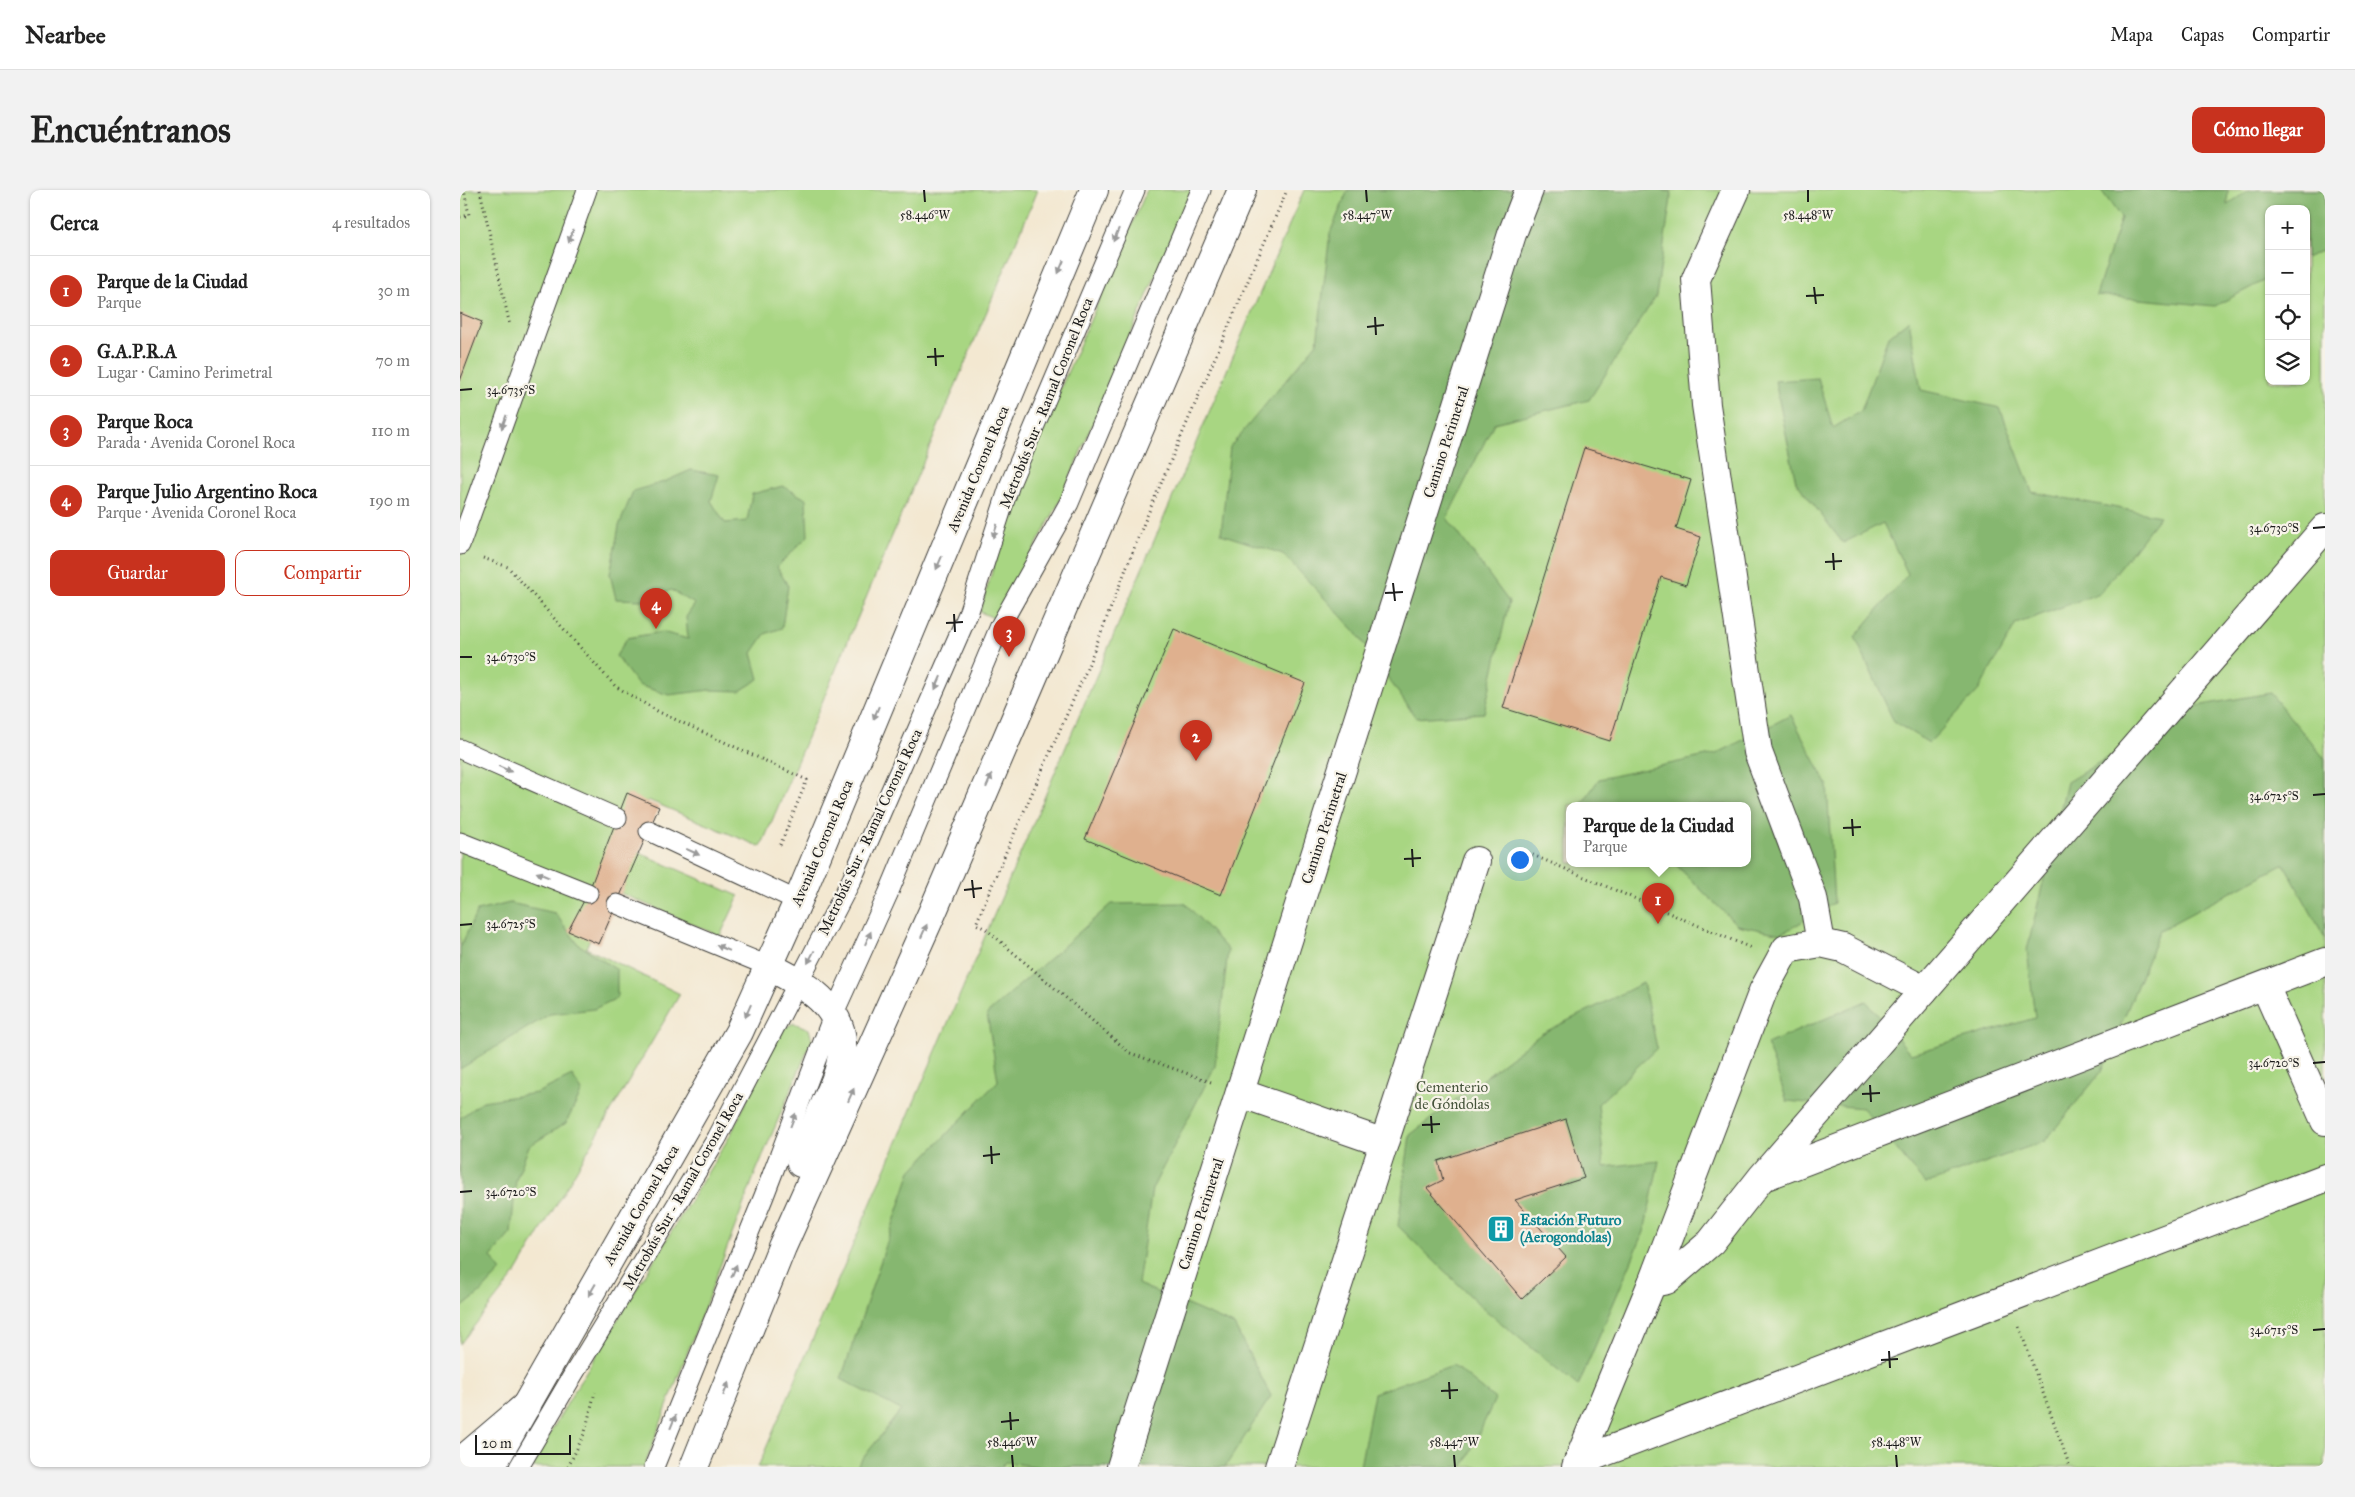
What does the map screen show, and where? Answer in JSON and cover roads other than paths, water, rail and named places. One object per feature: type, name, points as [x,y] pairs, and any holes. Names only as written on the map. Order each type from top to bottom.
[{"type":"main road","name":"Avenida Coronel Roca","points":[[491,1467],[739,1032],[798,901],[1094,190]]},
{"type":"main road","points":[[694,1467],[782,1247],[936,904],[1242,190]]},
{"type":"main road","name":"Camino Perimetral","points":[[1121,1467],[1512,234],[1529,190]]},
{"type":"main road","points":[[1736,190],[1696,279],[1706,405],[1758,752],[1813,898],[1821,943]]},
{"type":"main road","points":[[1652,1283],[1667,1280],[1711,1242],[1762,1177],[2325,528]]},
{"type":"main road","points":[[1279,1467],[1476,861]]},
{"type":"main road","points":[[1577,1464],[1652,1283],[1763,991],[1786,949],[1821,943],[1843,948],[1924,990]]},
{"type":"main road","points":[[1762,1177],[2325,962]]},
{"type":"main road","points":[[768,966],[798,981],[815,993],[834,1012],[841,1032],[842,1053],[836,1074],[802,1160],[782,1247]]},
{"type":"main road","points":[[2265,986],[2325,1121]]},
{"type":"main road","points":[[1240,1093],[1384,1143]]},
{"type":"main road","points":[[1577,1464],[2325,1178]]},
{"type":"main road","points":[[460,1462],[527,1405]]},
{"type":"lane","points":[[460,546],[587,190]]},
{"type":"lane","name":"Metrobús Sur - Ramal Coronel Roca","points":[[519,1467],[717,1138],[852,879],[968,614],[1010,484],[1135,190]]},
{"type":"lane","points":[[654,1467],[764,1196],[834,1012],[888,894],[1000,626],[1069,503],[1201,190]]},
{"type":"lane","points":[[460,749],[617,818]]},
{"type":"lane","points":[[649,831],[798,901]]},
{"type":"lane","points":[[460,842],[588,893]]},
{"type":"lane","points":[[617,904],[768,966]]},
{"type":"place","name":"Parque Julio Argentino Roca","points":[[656,629]]},
{"type":"place","name":"Parque Roca","points":[[1009,657]]},
{"type":"place","name":"G.A.P.R.A","points":[[1196,761]]},
{"type":"place","name":"Parque de la Ciudad","points":[[1658,924]]},
{"type":"place","name":"Estación Futuro (Aerogondolas)","points":[[1501,1229]]},
{"type":"park label","name":"Cementerio de Góndolas","points":[[1452,1096]]}]
